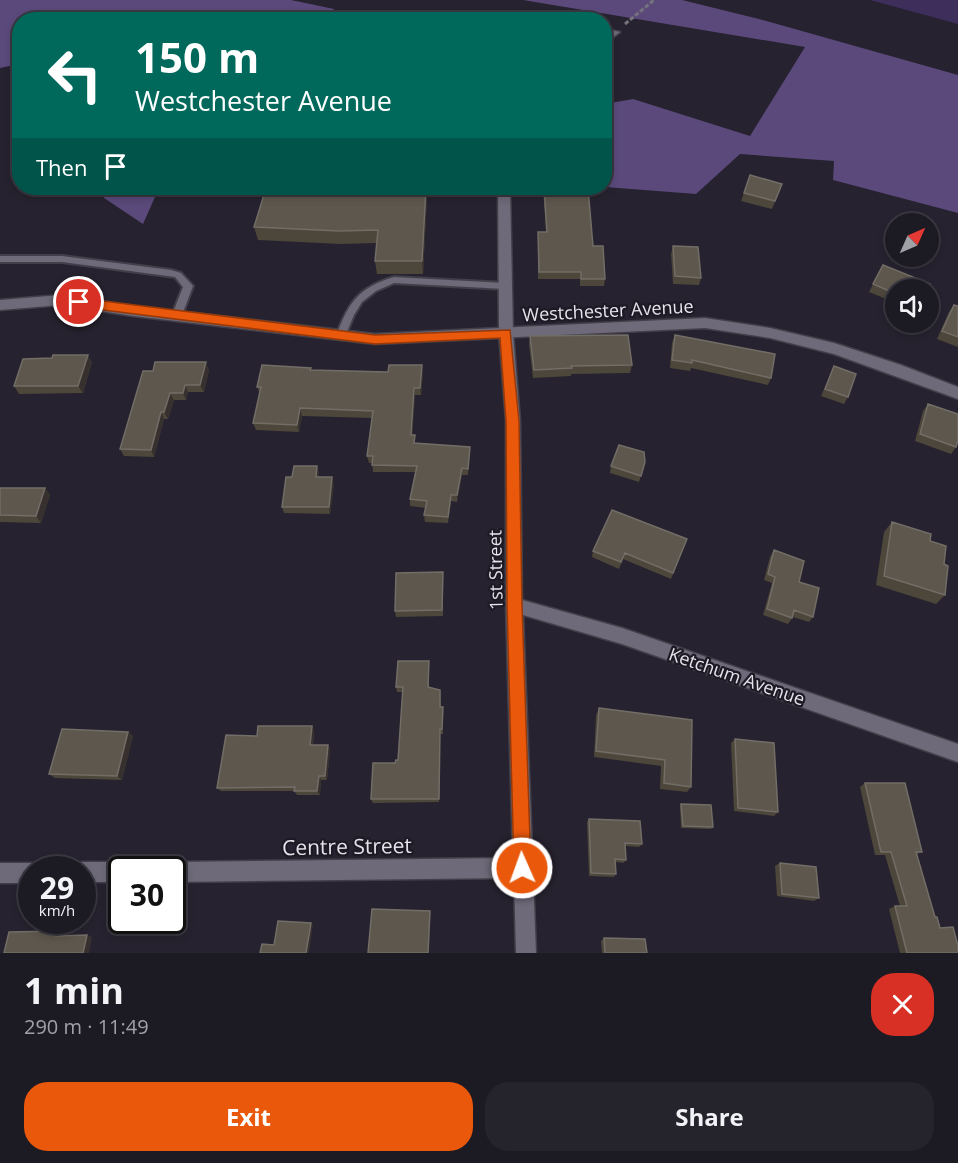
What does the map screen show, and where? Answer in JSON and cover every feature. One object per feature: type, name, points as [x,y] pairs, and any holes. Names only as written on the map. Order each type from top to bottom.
[{"type":"street","name":"1st Street","points":[[504,195],[506,333],[513,421],[514,605],[525,953]]},
{"type":"street","name":"Westchester Avenue","points":[[0,305],[61,300],[375,339],[705,323],[751,328],[817,344],[905,370],[958,393]]},
{"type":"street","name":"Ketchum Avenue","points":[[514,605],[622,636],[958,753]]},
{"type":"street","name":"Centre Street","points":[[186,872],[522,868]]},
{"type":"street","points":[[0,873],[18,873]]},
{"type":"lane","points":[[0,259],[62,259],[178,275],[188,286],[177,315]]},
{"type":"lane","points":[[341,336],[352,305],[364,292],[377,285],[394,280],[505,286]]},
{"type":"path","points":[[615,32],[654,0]]},
{"type":"shaded area","points":[[0,0],[291,0],[334,9],[333,12],[12,12],[12,65],[0,68]]},
{"type":"shaded area","points":[[523,0],[682,0],[759,19],[958,75],[958,213],[833,180],[834,161],[740,154],[696,194],[612,188],[612,103],[633,99],[750,136],[805,47],[612,15],[612,12],[595,12]]},
{"type":"shaded area","points":[[870,0],[958,0],[958,24]]},
{"type":"shaded area","points":[[104,195],[156,195],[143,224],[104,198]]},
{"type":"building","points":[[750,175],[782,184],[775,201],[744,193]]},
{"type":"building","points":[[264,195],[426,195],[422,261],[375,261],[378,230],[339,231],[254,227]]},
{"type":"building","points":[[544,195],[589,195],[593,246],[603,246],[605,279],[581,279],[581,272],[539,272],[538,232],[547,232]]},
{"type":"building","points":[[673,246],[698,247],[701,278],[675,276]]},
{"type":"building","points":[[883,265],[918,279],[885,279],[885,289],[873,284]]},
{"type":"building","points":[[954,305],[958,306],[958,337],[942,331]]},
{"type":"building","points":[[628,335],[632,365],[571,366],[572,368],[534,370],[530,336]]},
{"type":"building","points":[[675,335],[775,354],[771,378],[692,360],[692,363],[672,360]]},
{"type":"building","points":[[53,355],[88,355],[78,386],[14,386],[23,359],[52,358]]},
{"type":"building","points":[[155,362],[206,362],[200,385],[185,385],[183,393],[170,393],[164,412],[161,412],[151,450],[120,449],[143,371],[153,371]]},
{"type":"building","points":[[262,365],[311,368],[310,370],[388,372],[389,365],[422,365],[420,388],[414,388],[411,435],[415,435],[414,443],[470,447],[468,469],[462,468],[457,495],[451,495],[448,517],[424,515],[427,501],[410,499],[417,466],[372,465],[373,456],[367,456],[373,411],[300,408],[297,425],[253,423],[261,387],[257,387]]},
{"type":"building","points":[[834,366],[856,374],[848,397],[825,389]]},
{"type":"building","points":[[928,404],[958,414],[956,447],[920,434]]},
{"type":"building","points":[[619,445],[644,452],[645,462],[641,476],[611,466]]},
{"type":"building","points":[[294,466],[317,466],[316,477],[332,477],[329,507],[282,507],[286,477],[292,477]]},
{"type":"building","points":[[0,488],[45,488],[36,516],[0,515]]},
{"type":"building","points":[[612,510],[687,539],[673,573],[625,553],[621,562],[593,551]]},
{"type":"building","points":[[892,522],[931,534],[930,541],[946,546],[944,564],[948,566],[945,595],[884,576]]},
{"type":"building","points":[[774,550],[804,561],[799,582],[819,588],[813,617],[794,610],[792,618],[767,609],[775,577],[768,574]]},
{"type":"building","points":[[443,572],[442,610],[395,611],[396,573]]},
{"type":"building","points":[[398,661],[429,661],[428,687],[440,690],[440,707],[443,707],[442,729],[440,729],[439,799],[371,799],[373,763],[395,763],[398,760],[403,687],[396,687]]},
{"type":"building","points":[[599,708],[692,720],[691,787],[664,783],[665,760],[596,751]]},
{"type":"building","points":[[258,726],[312,726],[310,745],[328,745],[325,776],[319,776],[317,791],[294,791],[295,787],[217,788],[226,735],[257,736]]},
{"type":"building","points":[[62,729],[128,732],[117,776],[49,774]]},
{"type":"building","points":[[735,739],[774,743],[778,812],[738,808]]},
{"type":"building","points":[[865,783],[905,783],[922,852],[916,852],[935,917],[937,917],[940,928],[953,927],[958,953],[907,953],[895,906],[907,906],[891,852],[881,852]]},
{"type":"building","points":[[681,804],[711,805],[713,827],[683,826]]},
{"type":"building","points":[[589,819],[640,821],[642,844],[625,843],[626,860],[615,859],[616,874],[591,873]]},
{"type":"building","points":[[780,863],[816,867],[819,898],[782,894]]},
{"type":"building","points":[[372,909],[430,911],[428,953],[368,953]]},
{"type":"building","points":[[278,921],[311,923],[306,953],[260,953],[262,944],[274,945]]},
{"type":"building","points":[[9,932],[57,934],[56,936],[87,935],[83,953],[4,953]]},
{"type":"building","points":[[604,938],[645,939],[647,953],[605,953]]},
{"type":"route","points":[[79,302],[133,311],[375,339],[506,333],[513,421],[514,605],[522,868]]}]
